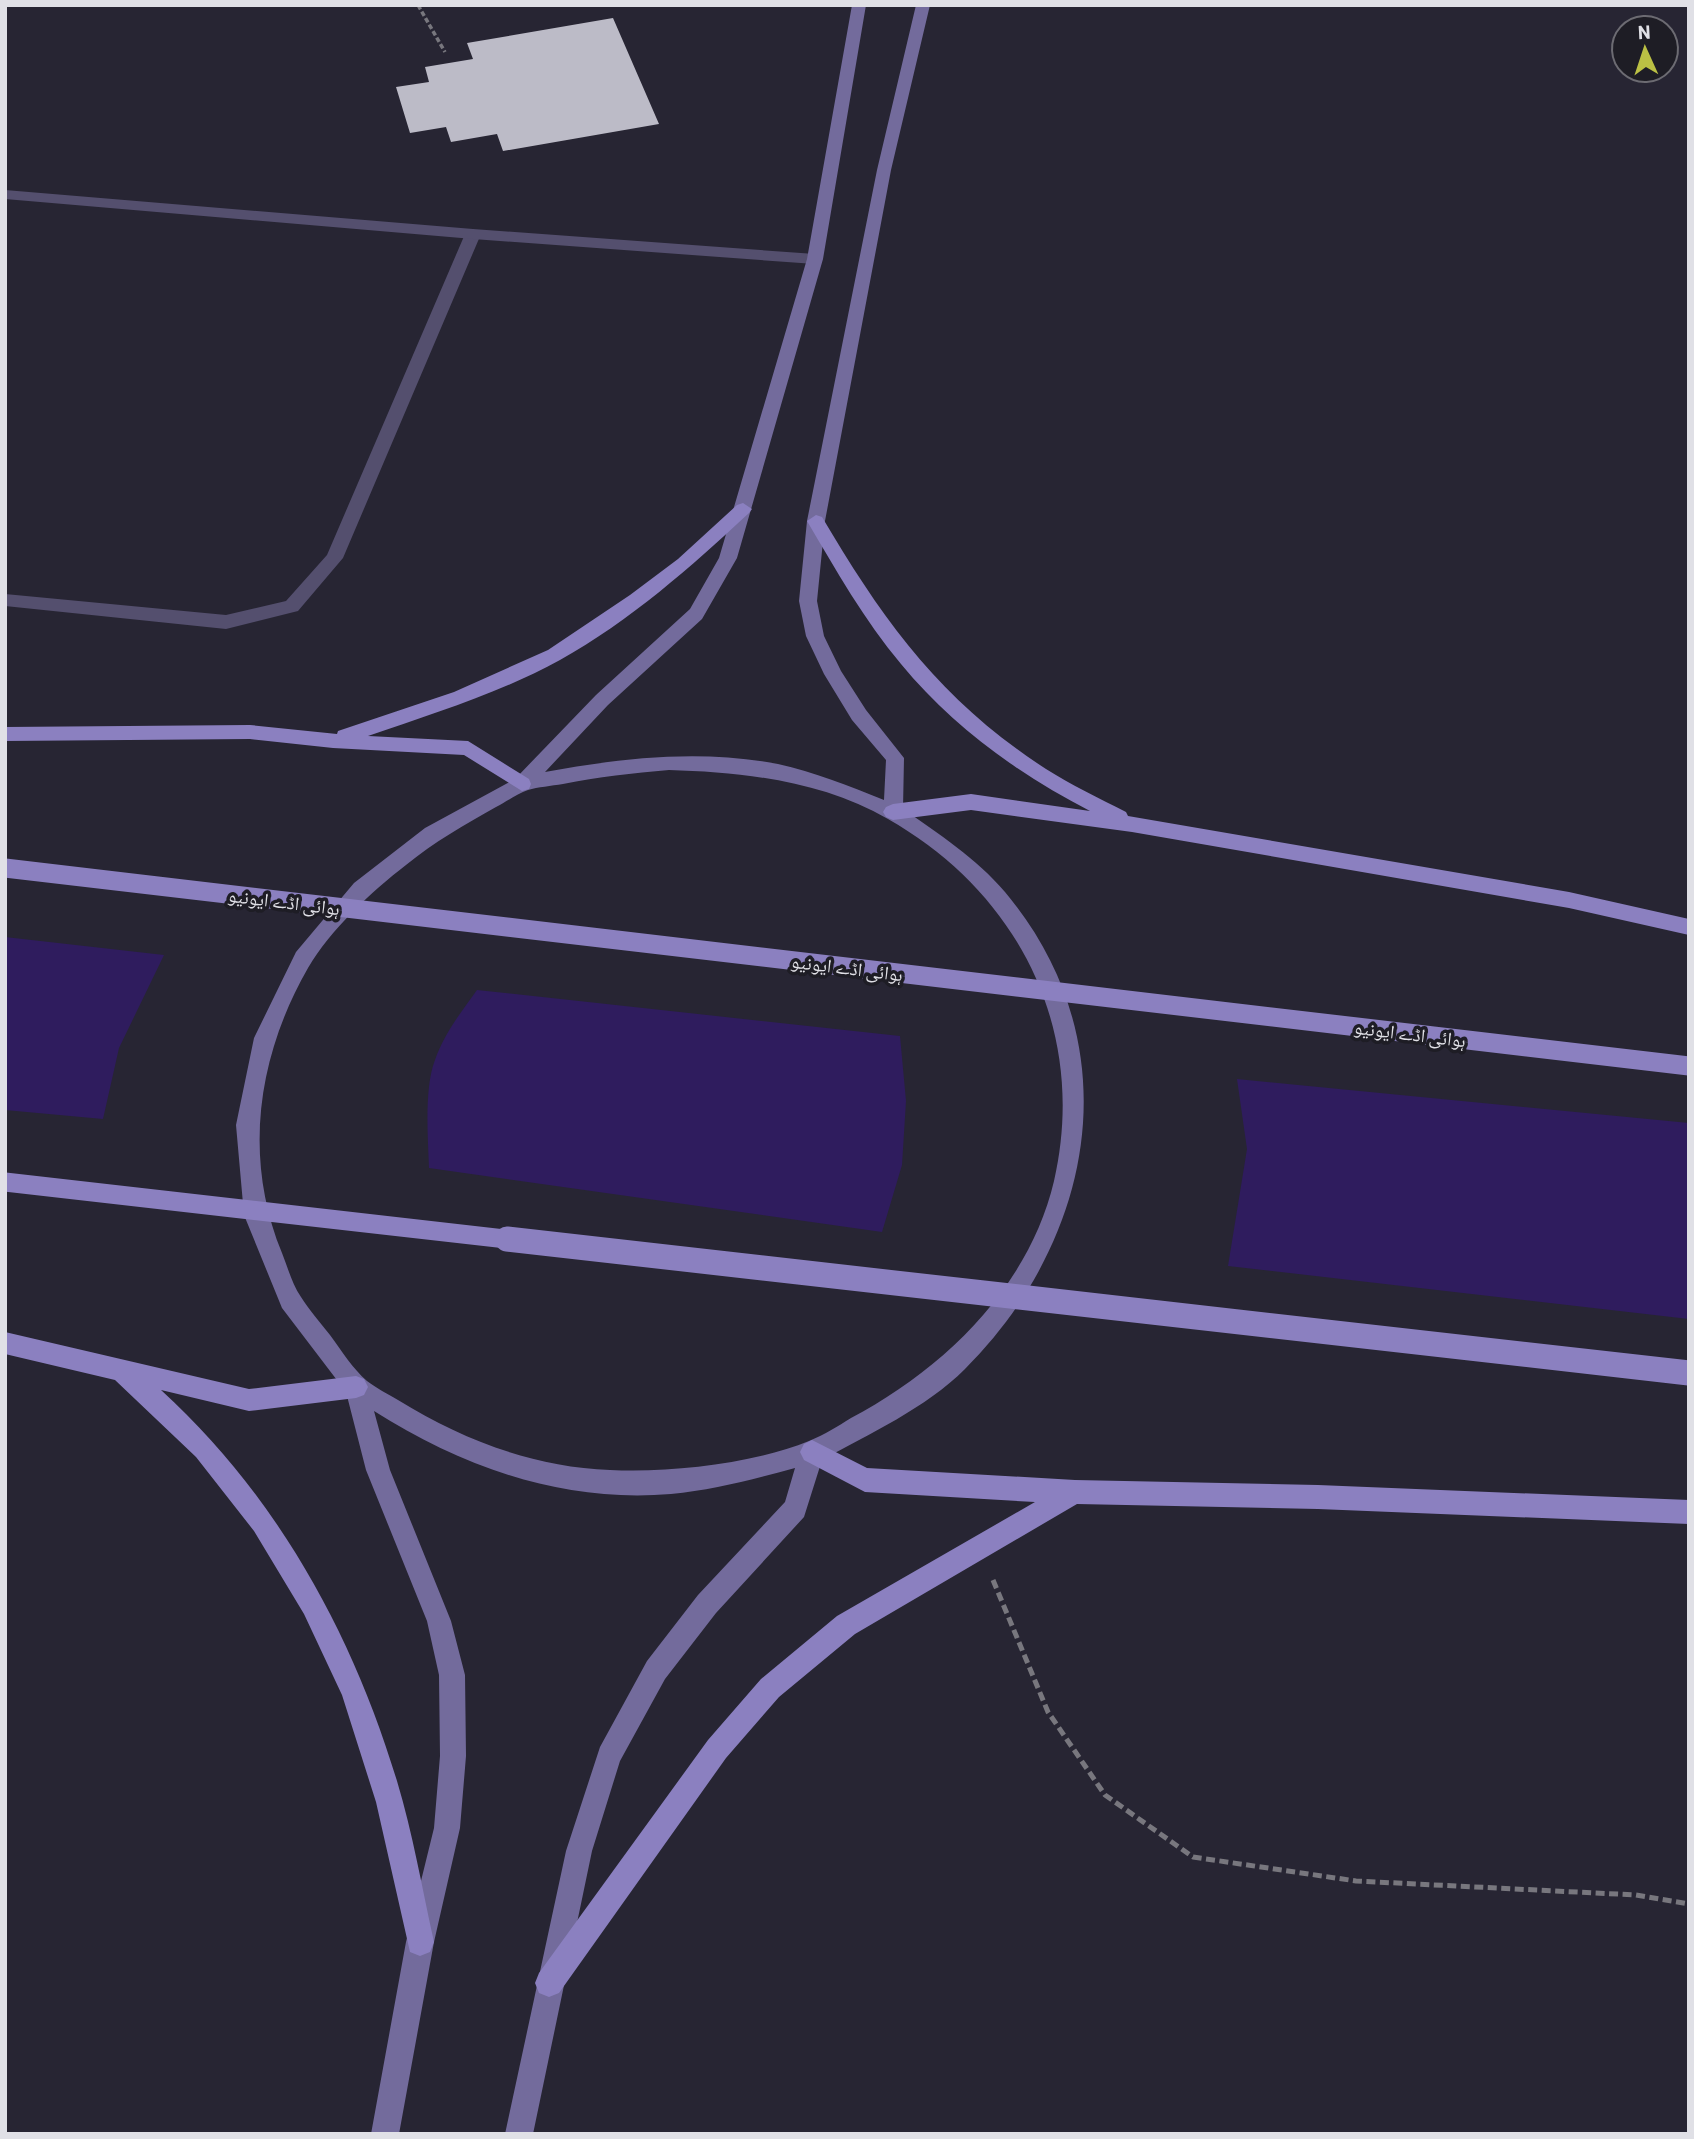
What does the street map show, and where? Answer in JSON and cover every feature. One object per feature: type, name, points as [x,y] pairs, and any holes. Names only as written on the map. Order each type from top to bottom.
[{"type":"main road","points":[[333,741],[460,697],[554,655],[645,593],[743,509]]},
{"type":"main road","points":[[816,521],[857,590],[894,643],[933,687],[985,733],[1040,774],[1132,824]]},
{"type":"main road","points":[[5,734],[250,732],[333,741],[468,748],[522,784]]},
{"type":"main road","points":[[892,812],[971,802],[1132,824],[1569,900],[1689,927]]},
{"type":"main road","name":"ہوائی اڈے ایونیو","points":[[5,868],[1689,1066]]},
{"type":"main road","points":[[5,1182],[1689,1373]]},
{"type":"main road","points":[[5,1343],[249,1399],[356,1387]]},
{"type":"main road","points":[[120,1369],[204,1449],[261,1518],[299,1581],[349,1680],[384,1781],[420,1942]]},
{"type":"main road","points":[[812,1452],[865,1480],[1075,1492],[1318,1497],[1689,1512]]},
{"type":"main road","points":[[549,1983],[717,1749],[771,1688],[846,1625],[1075,1492]]},
{"type":"street","points":[[522,784],[614,767],[669,763],[725,764],[779,772],[831,787],[892,812],[956,856],[998,898],[1032,947],[1058,1002],[1072,1060],[1074,1122],[1064,1185],[1040,1248],[1004,1308],[955,1363],[894,1408],[812,1452],[733,1473],[669,1482],[606,1482],[544,1474],[485,1457],[430,1433],[356,1387],[290,1301],[255,1215],[247,1125],[264,1038],[303,958],[361,889],[432,833],[522,784],[602,700],[696,614],[728,558],[815,258],[859,5]]},
{"type":"street","points":[[892,812],[895,758],[859,715],[833,674],[815,636],[808,601],[816,521],[884,170],[923,5]]},
{"type":"street","points":[[5,194],[815,258]]},
{"type":"street","points":[[5,600],[226,622],[292,606],[334,558],[473,233]]},
{"type":"street","points":[[356,1387],[378,1470],[439,1621],[452,1675],[453,1756],[447,1828],[420,1942],[385,2134]]},
{"type":"street","points":[[519,2134],[579,1851],[609,1756],[656,1670],[707,1604],[795,1509],[812,1452]]},
{"type":"path","points":[[418,5],[444,52]]},
{"type":"path","points":[[979,1547],[1048,1712],[1097,1785],[1105,1795],[1193,1857],[1356,1881],[1636,1895],[1689,1904]]},
{"type":"shaded area","points":[[5,5],[1689,5],[1689,2134],[5,2134]]},
{"type":"shaded area","points":[[5,937],[164,955],[119,1048],[103,1119],[5,1110]]},
{"type":"shaded area","points":[[477,990],[900,1036],[906,1101],[902,1165],[882,1232],[429,1168],[428,1113],[432,1071],[448,1032]]},
{"type":"shaded area","points":[[1237,1079],[1689,1123],[1689,1319],[1228,1266],[1247,1149]]},
{"type":"building","points":[[613,18],[659,124],[503,151],[497,134],[451,142],[446,127],[410,133],[396,87],[429,82],[425,67],[473,59],[467,43]]}]
